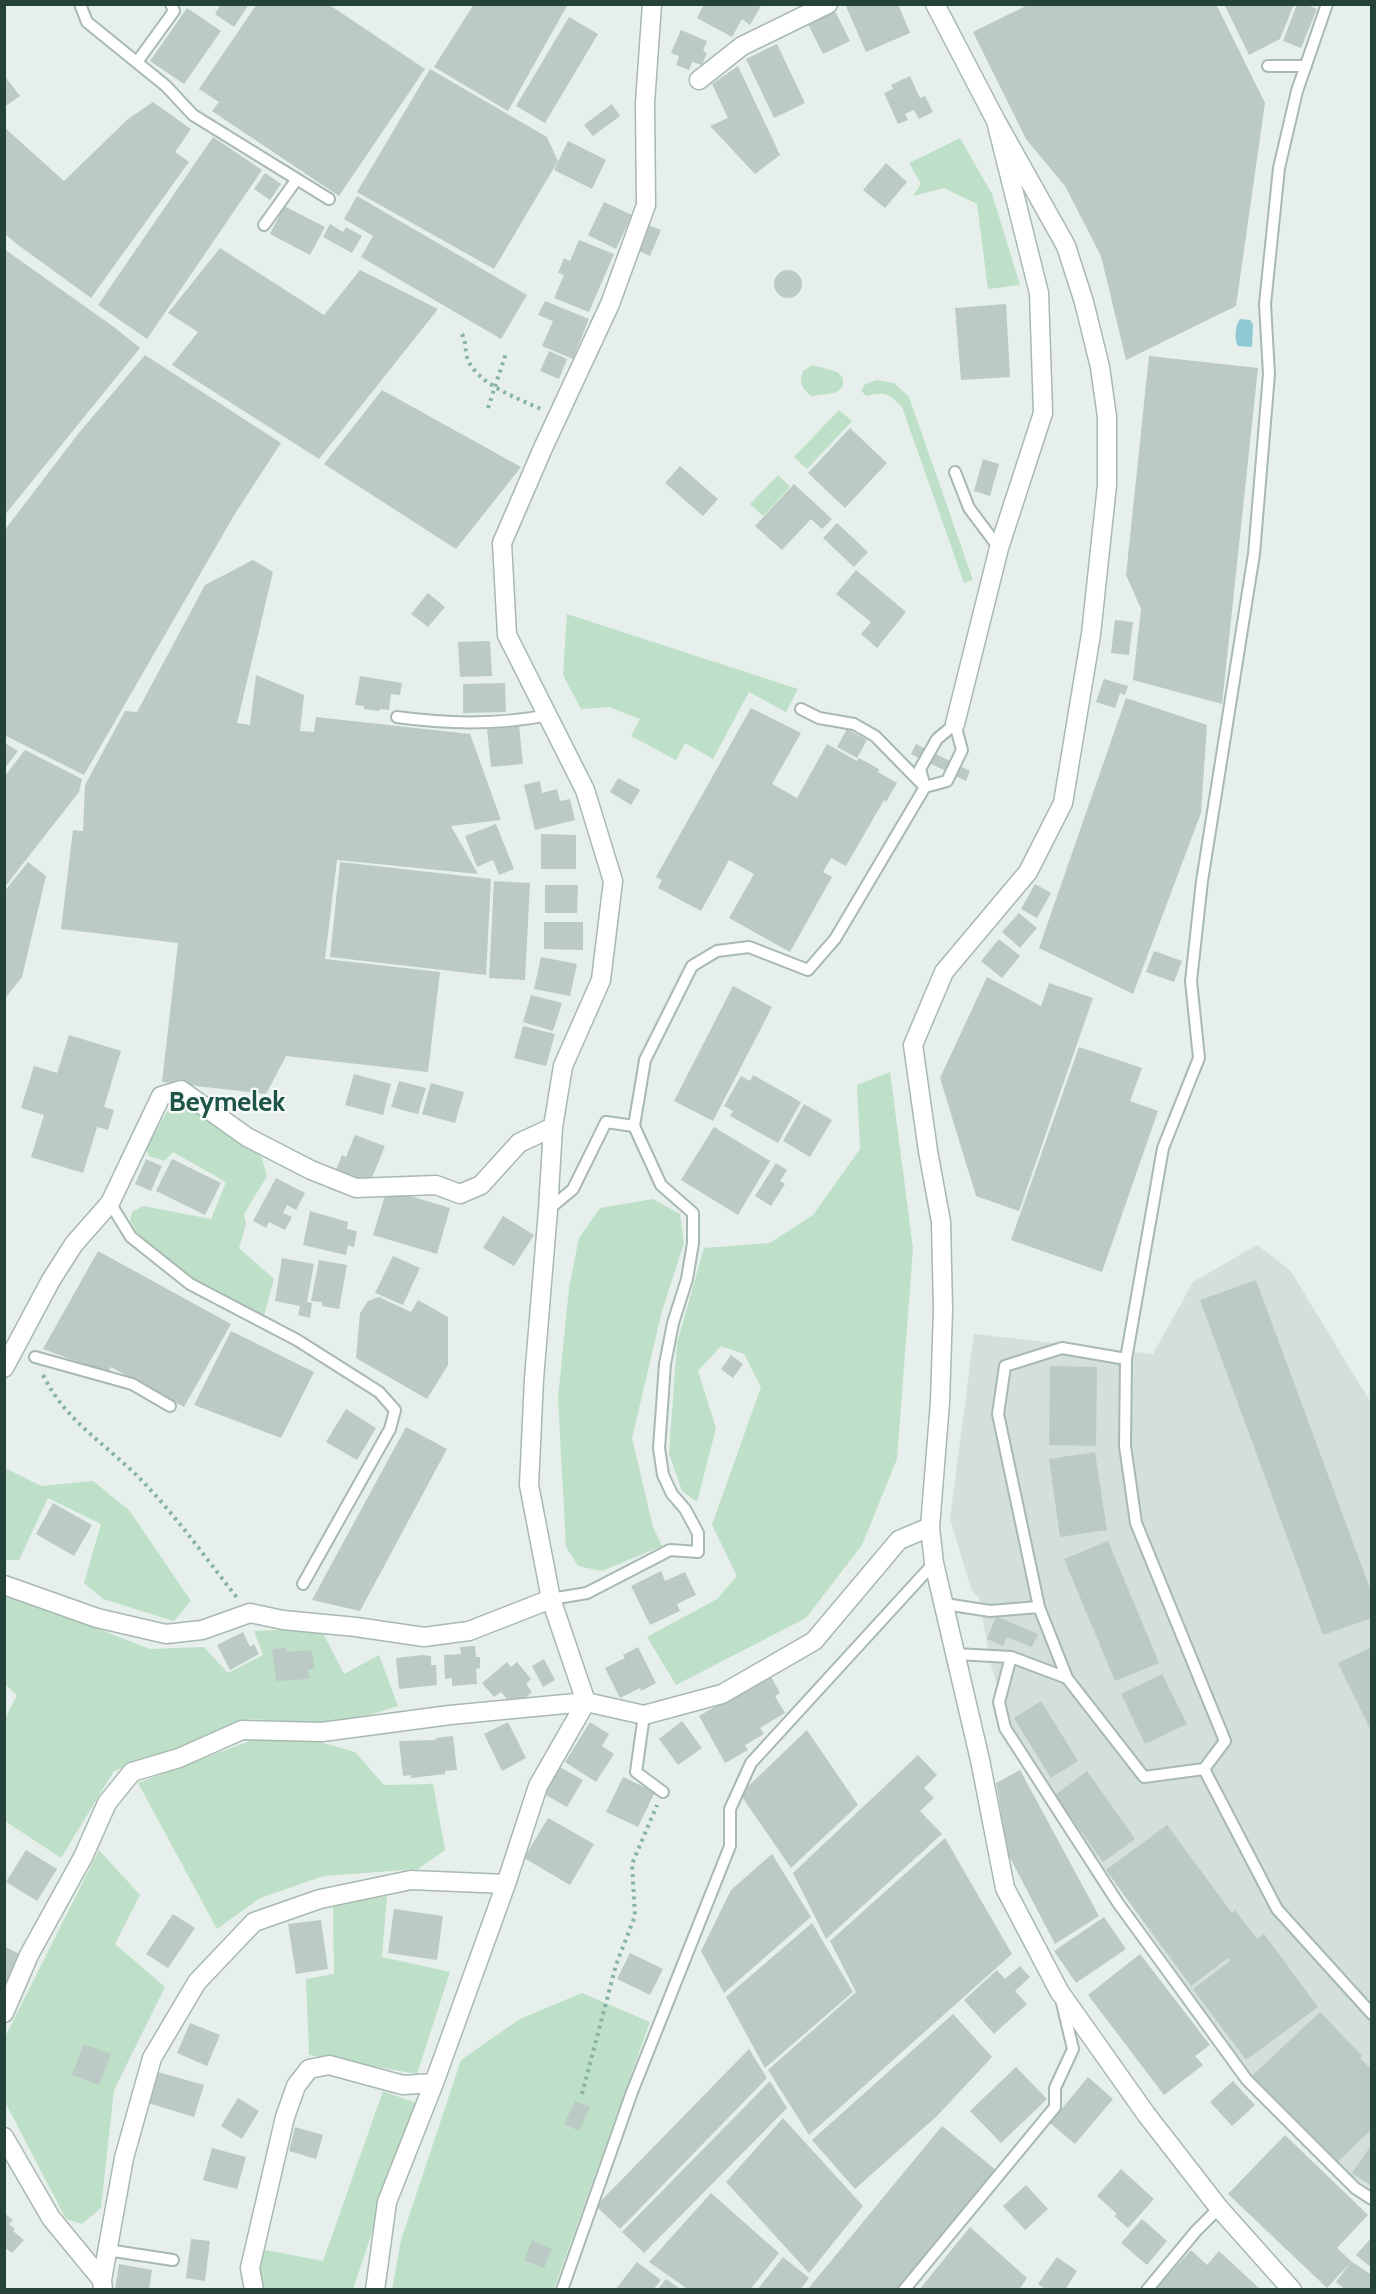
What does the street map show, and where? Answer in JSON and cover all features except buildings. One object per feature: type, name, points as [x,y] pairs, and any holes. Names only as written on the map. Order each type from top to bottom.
[{"type":"street","points":[[375,2289],[387,2202],[434,2083],[506,1884],[538,1786],[586,1702],[551,1599],[529,1485],[534,1378],[553,1127],[563,1066],[601,980],[613,881],[585,790],[507,635],[502,543],[610,304],[646,205],[645,103],[652,4]]},
{"type":"street","points":[[935,4],[996,121],[1066,246],[1084,302],[1100,367],[1107,417],[1107,485],[1092,634],[1063,803],[1028,872],[944,972],[914,1045],[928,1151],[941,1222],[943,1310],[940,1402],[930,1527],[934,1563],[980,1760],[1005,1888],[1059,1991],[1146,2114],[1219,2208],[1292,2289]]},
{"type":"street","points":[[699,80],[742,46],[817,7]]},
{"type":"street","points":[[955,724],[999,548],[1043,412],[1039,293],[996,121]]},
{"type":"street","points":[[4,1368],[51,1280],[74,1244],[110,1203],[160,1096],[181,1090],[247,1137],[312,1170],[356,1188],[436,1185],[460,1194],[481,1185],[519,1143],[553,1127]]},
{"type":"street","points":[[4,2013],[29,1955],[82,1857],[107,1803],[132,1772],[179,1758],[242,1730],[322,1732],[450,1715],[586,1702],[644,1715],[722,1694],[814,1641],[899,1540],[930,1527]]},
{"type":"street","points":[[4,1585],[97,1618],[166,1634],[202,1630],[250,1613],[283,1620],[424,1637],[469,1631],[551,1599]]},
{"type":"street","points":[[102,2285],[124,2158],[152,2058],[197,1982],[254,1922],[320,1899],[411,1880],[506,1884]]},
{"type":"street","points":[[254,2289],[250,2268],[285,2117],[296,2086],[309,2069],[329,2064],[403,2085],[434,2083]]},
{"type":"street","points":[[4,2137],[51,2218],[102,2285]]},
{"type":"lane","points":[[80,4],[87,22],[166,86],[193,115],[329,199]]},
{"type":"lane","points":[[137,62],[174,11],[171,4]]},
{"type":"lane","points":[[1126,1359],[1062,1348],[1005,1366],[998,1414],[1039,1607],[1067,1678],[1144,1777],[1204,1769],[1225,1741],[1136,1523],[1125,1446],[1126,1359],[1164,1148],[1199,1058],[1191,981],[1199,903],[1254,555],[1269,374],[1265,304],[1279,168],[1297,91],[1327,4]]},
{"type":"lane","points":[[1268,66],[1306,66]]},
{"type":"lane","points":[[264,225],[297,179]]},
{"type":"lane","points":[[955,472],[969,508],[999,548]]},
{"type":"lane","points":[[801,709],[819,718],[854,724],[874,736],[925,787]]},
{"type":"lane","points":[[397,717],[432,722],[516,722],[549,715]]},
{"type":"lane","points":[[551,1599],[587,1593],[670,1550],[698,1552],[698,1533],[685,1509],[672,1494],[663,1475],[659,1448],[665,1364],[673,1323],[688,1270],[693,1243],[693,1213],[661,1185],[634,1126],[645,1060],[692,966],[717,951],[749,947],[808,970],[835,939],[925,787],[947,781],[962,750],[955,724],[937,739],[920,769],[925,787]]},
{"type":"lane","points":[[548,1210],[573,1189],[606,1122],[634,1126]]},
{"type":"lane","points":[[110,1203],[131,1237],[190,1284],[297,1340],[380,1392],[395,1410],[390,1429],[303,1584]]},
{"type":"lane","points":[[35,1357],[132,1384],[171,1406]]},
{"type":"lane","points":[[562,2289],[632,2091],[730,1846],[730,1809],[751,1763],[934,1563]]},
{"type":"lane","points":[[945,1604],[990,1611],[1039,1607]]},
{"type":"lane","points":[[955,1654],[1011,1657],[1067,1678]]},
{"type":"lane","points":[[1011,1657],[999,1702],[1005,1728],[1118,1903],[1247,2080],[1355,2188],[1371,2199]]},
{"type":"lane","points":[[644,1715],[636,1772],[663,1792]]},
{"type":"lane","points":[[1204,1769],[1277,1909],[1371,2014]]},
{"type":"lane","points":[[904,2289],[1055,2107],[1055,2088],[1072,2049],[1059,1991]]},
{"type":"lane","points":[[1147,2289],[1196,2231],[1219,2208]]},
{"type":"lane","points":[[107,2250],[173,2260]]},
{"type":"path","points":[[462,334],[466,342],[467,357],[477,374],[494,386],[557,417]]},
{"type":"path","points":[[488,408],[506,353]]},
{"type":"path","points":[[35,1357],[52,1393],[75,1421],[145,1484],[250,1613]]},
{"type":"path","points":[[582,2094],[616,1965],[635,1916],[632,1864],[663,1792]]},
{"type":"shaded area","points":[[1257,1245],[1290,1270],[1371,1403],[1371,2189],[1337,2166],[1249,2075],[1052,1793],[1007,1720],[990,1661],[979,1598],[971,1589],[950,1518],[974,1334],[1153,1354],[1193,1282]]},
{"type":"green space","points":[[960,138],[992,194],[1020,285],[988,289],[977,204],[944,188],[913,196],[921,184],[909,163]]},
{"type":"green space","points":[[813,365],[837,372],[843,378],[843,387],[835,393],[811,396],[803,388],[801,379],[803,371]]},
{"type":"green space","points":[[876,380],[894,383],[909,397],[973,580],[964,583],[902,407],[887,395],[867,396],[861,391],[864,385]]},
{"type":"green space","points":[[839,410],[852,421],[807,469],[794,457]]},
{"type":"green space","points":[[778,475],[790,487],[763,516],[750,504]]},
{"type":"green space","points":[[567,614],[798,689],[786,712],[749,692],[713,759],[685,743],[676,760],[631,736],[640,719],[609,707],[581,709],[563,675]]},
{"type":"green space","points":[[890,1072],[913,1248],[897,1459],[862,1545],[806,1618],[676,1685],[647,1637],[717,1599],[737,1576],[712,1525],[761,1387],[744,1354],[721,1346],[698,1371],[716,1428],[697,1502],[682,1491],[669,1454],[677,1343],[704,1248],[770,1243],[813,1215],[860,1149],[857,1085]]},
{"type":"green space","points":[[173,1101],[188,1102],[260,1152],[267,1176],[244,1214],[246,1224],[239,1248],[274,1279],[264,1316],[204,1287],[138,1234],[130,1221],[132,1212],[143,1206],[211,1219],[226,1182],[173,1152],[164,1161],[149,1156],[146,1149]]},
{"type":"green space","points":[[653,1199],[680,1214],[684,1243],[662,1311],[632,1438],[653,1527],[662,1546],[602,1571],[578,1566],[566,1547],[558,1398],[569,1288],[579,1238],[600,1208]]},
{"type":"green space","points":[[5,1468],[41,1486],[93,1481],[129,1510],[191,1601],[174,1621],[103,1599],[84,1583],[101,1524],[48,1498],[19,1560],[5,1560]]},
{"type":"green space","points":[[5,1597],[19,1598],[150,1649],[204,1647],[228,1673],[263,1655],[254,1631],[296,1629],[323,1633],[344,1674],[379,1655],[398,1706],[341,1724],[249,1719],[192,1743],[114,1771],[61,1858],[5,1821],[4,1721],[17,1695],[5,1684]]},
{"type":"green space","points":[[252,1740],[320,1742],[355,1752],[384,1785],[433,1784],[445,1850],[418,1869],[324,1876],[260,1898],[217,1929],[138,1783]]},
{"type":"green space","points":[[99,1850],[140,1895],[115,1944],[165,1987],[114,2090],[101,2208],[82,2224],[66,2219],[5,2102],[4,2039]]},
{"type":"green space","points":[[387,1896],[382,1957],[450,1972],[417,2074],[309,2055],[306,1979],[334,1974],[333,1906]]},
{"type":"green space","points":[[582,1993],[650,2022],[554,2289],[392,2290],[401,2240],[461,2060],[520,2019]]},
{"type":"green space","points":[[383,2091],[416,2103],[353,2289],[265,2289],[259,2279],[260,2249],[323,2261]]},
{"type":"water","points":[[1240,319],[1250,320],[1253,324],[1252,347],[1238,346],[1236,329]]},
{"type":"district","name":"Beymelek","points":[[227,1103]]}]
